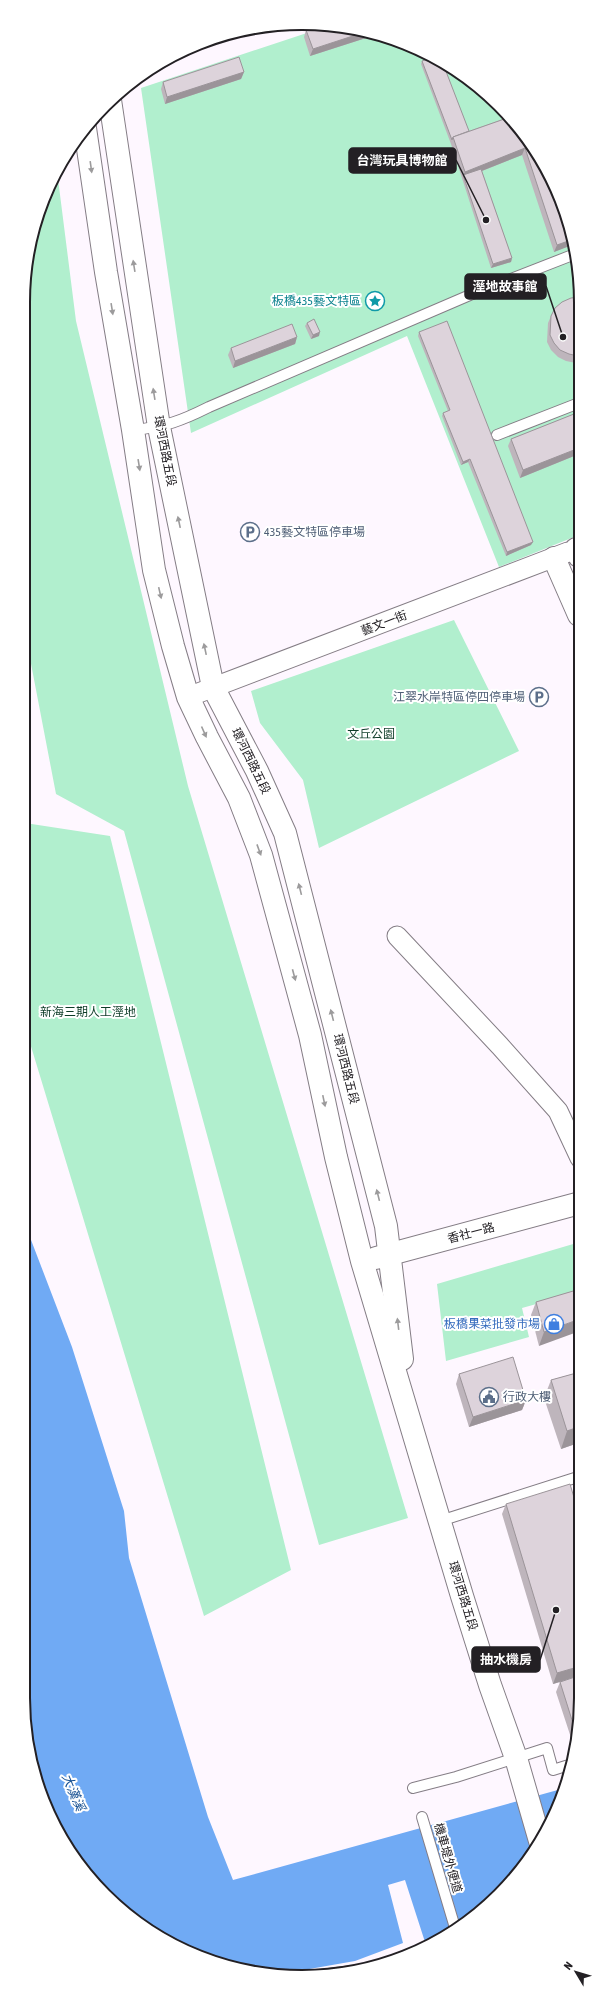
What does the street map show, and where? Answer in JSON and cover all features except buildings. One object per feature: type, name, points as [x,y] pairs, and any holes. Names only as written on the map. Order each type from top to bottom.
[{"type":"street","name":"環河西路五段","points":[[111,109],[159,427],[213,687],[257,771],[285,833],[384,1218],[390,1255],[409,1418]]},
{"type":"street","name":"環河西路五段","points":[[86,136],[111,307],[133,430],[154,570],[173,646],[188,696],[206,737],[239,798],[261,855],[310,1035],[336,1157],[362,1261],[488,1678],[516,1758],[538,1834]]},
{"type":"street","name":"藝文一街","points":[[188,696],[554,558],[574,552]]},
{"type":"street","points":[[554,558],[574,604]]},
{"type":"street","points":[[396,936],[500,1046],[558,1111],[574,1145]]},
{"type":"street","name":"香社一路","points":[[362,1261],[390,1255],[574,1206]]},
{"type":"lane","points":[[133,430],[159,427],[182,421],[209,407],[470,295],[570,256]]},
{"type":"lane","points":[[497,435],[574,405]]},
{"type":"lane","points":[[440,1521],[574,1478]]},
{"type":"lane","points":[[413,1788],[547,1748],[553,1770],[565,1766]]},
{"type":"lane","name":"機車堤外便道","points":[[422,1817],[454,1923]]},
{"type":"green space","name":"板橋435藝文特區","points":[[314,31],[338,32],[389,44],[438,66],[468,86],[507,123],[518,136],[538,166],[546,182],[560,215],[572,266],[574,302],[574,537],[499,567],[407,336],[191,433],[141,88]]},
{"type":"green space","points":[[58,181],[76,321],[188,786],[408,1518],[319,1545],[124,831],[56,794],[30,658],[30,302],[32,266],[35,249],[44,215]]},
{"type":"green space","name":"文丘公園","points":[[454,620],[519,751],[319,848],[303,780],[260,723],[251,691]]},
{"type":"green space","name":"新海三期人工溼地","points":[[30,824],[110,836],[291,1570],[204,1616],[30,1043]]},
{"type":"green space","points":[[574,1244],[574,1294],[522,1308],[529,1337],[446,1361],[437,1284]]},
{"type":"water","name":"大漢溪","points":[[30,1237],[72,1347],[124,1511],[129,1558],[208,1817],[233,1880],[558,1790],[538,1834],[518,1864],[481,1903],[468,1914],[438,1934],[425,1941],[405,1880],[388,1885],[403,1943],[355,1961],[304,1970],[266,1968],[215,1956],[182,1942],[166,1934],[136,1914],[97,1877],[86,1864],[66,1834],[58,1818],[44,1785],[35,1751],[32,1734],[30,1698]]},
{"type":"place","name":"台灣玩具博物館","points":[[486,220]]},
{"type":"place","name":"板橋435藝文特區","points":[[375,301]]},
{"type":"place","name":"溼地故事館","points":[[563,337]]},
{"type":"place","name":"435藝文特區停車場","points":[[250,532]]},
{"type":"place","name":"江翠水岸特區停四停車場","points":[[539,697]]},
{"type":"place","name":"板橋果菜批發市場","points":[[554,1324]]},
{"type":"place","name":"行政大樓","points":[[489,1397]]},
{"type":"place","name":"抽水機房","points":[[556,1610]]}]
